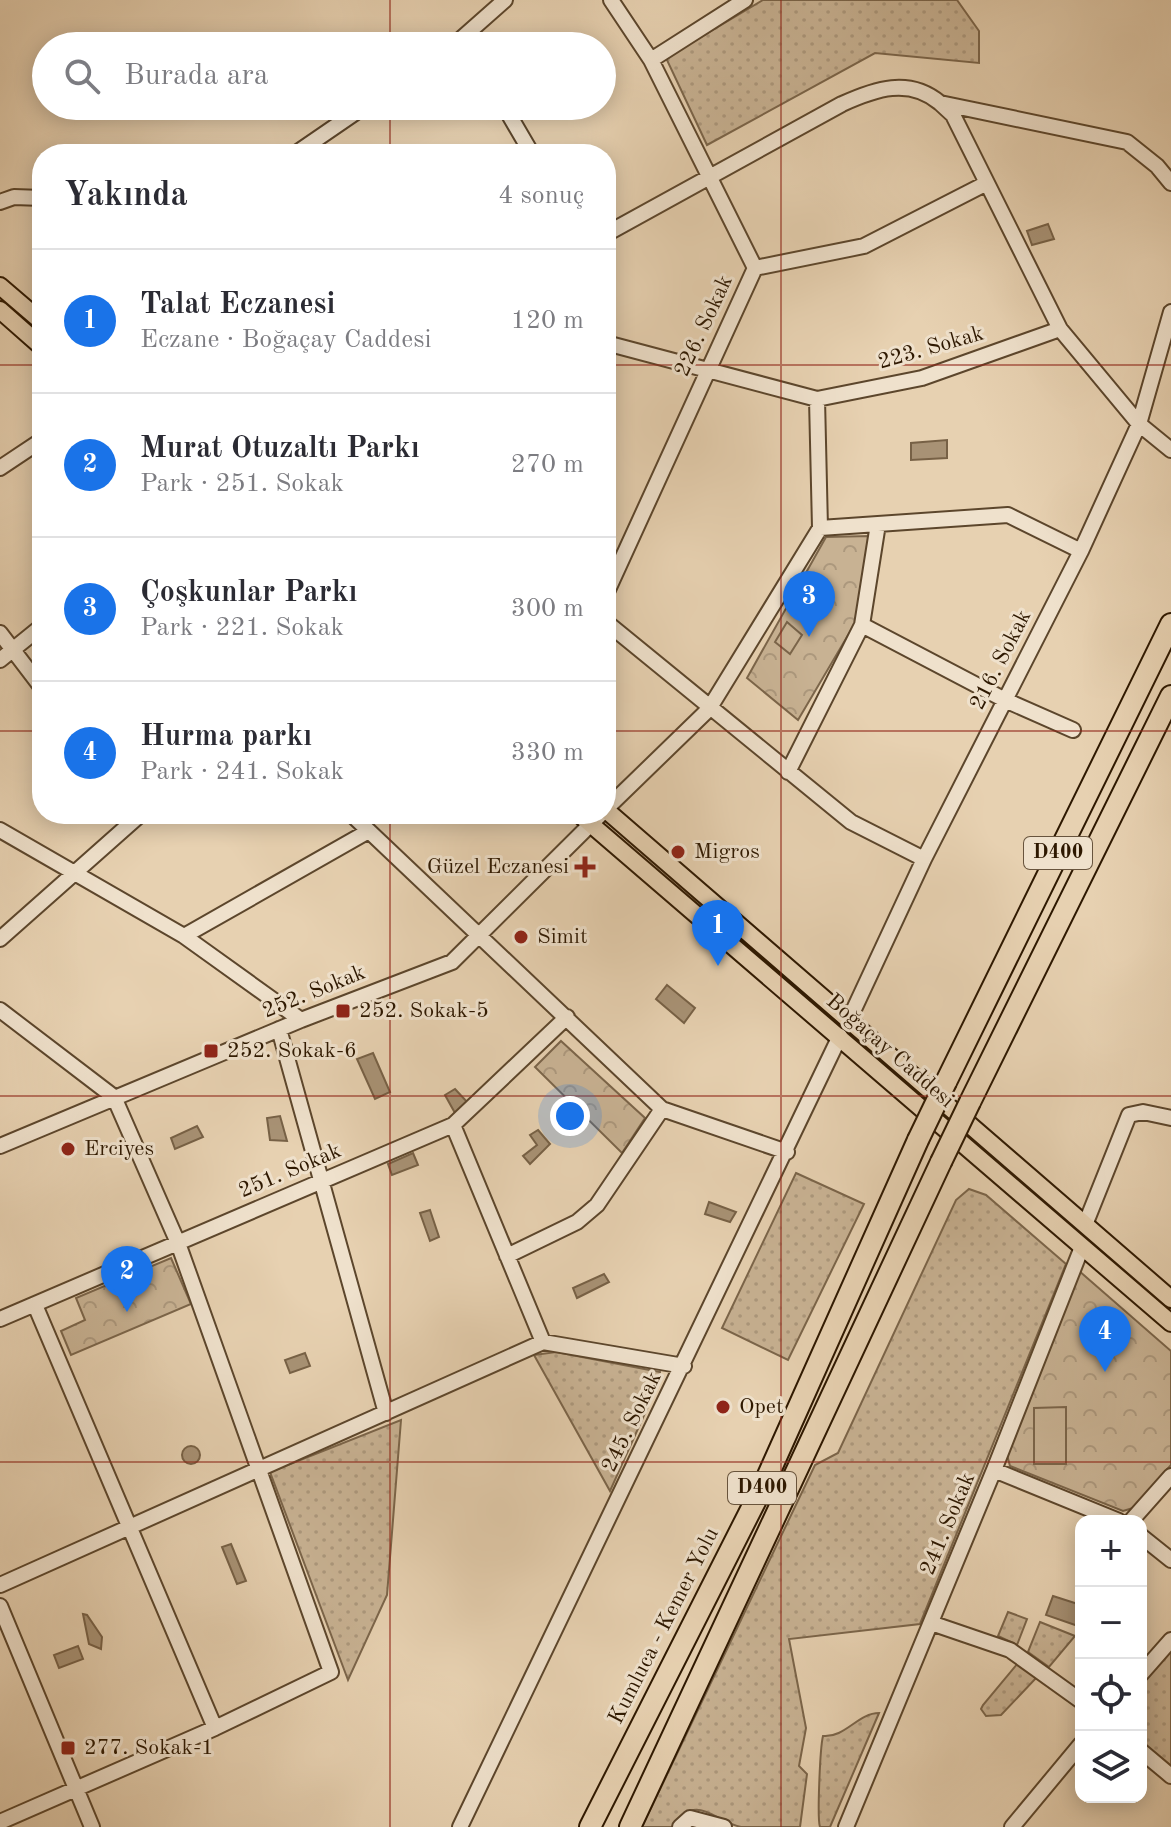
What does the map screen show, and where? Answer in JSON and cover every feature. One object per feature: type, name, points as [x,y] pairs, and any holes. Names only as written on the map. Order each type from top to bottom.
[{"type":"highway","name":"Kumluca - Kemer Yolu","points":[[590,1827],[765,1482],[918,1140],[1171,624]]},
{"type":"highway","name":"D400","points":[[630,1827],[941,1162],[1171,696]]},
{"type":"main road","points":[[0,286],[32,313]]},
{"type":"main road","points":[[0,310],[32,338]]},
{"type":"main road","name":"Boğaçay Caddesi","points":[[616,819],[1171,1299]]},
{"type":"main road","name":"Boğaçay Caddesi","points":[[598,824],[1171,1323]]},
{"type":"street","points":[[474,32],[505,0]]},
{"type":"street","name":"226. Sokak","points":[[611,0],[651,60],[755,268],[616,572]]},
{"type":"street","points":[[651,60],[745,0]]},
{"type":"street","points":[[616,229],[869,92],[894,87],[917,89],[953,115],[1060,329],[1139,424],[1171,450]]},
{"type":"street","points":[[940,103],[1127,142],[1157,166],[1171,183]]},
{"type":"street","points":[[310,144],[345,120]]},
{"type":"street","points":[[512,120],[526,144]]},
{"type":"street","points":[[755,268],[864,246],[985,184]]},
{"type":"street","points":[[0,202],[14,197],[32,198]]},
{"type":"street","name":"216. Sokak","points":[[849,1020],[924,859],[1081,551],[1139,424],[1171,312]]},
{"type":"street","name":"223. Sokak","points":[[616,346],[705,372],[817,399],[922,378],[1060,329]]},
{"type":"street","points":[[616,800],[709,709],[820,528],[817,399]]},
{"type":"street","points":[[0,468],[32,447]]},
{"type":"street","points":[[820,528],[1008,515],[1081,551]]},
{"type":"street","points":[[788,772],[862,625],[878,524]]},
{"type":"street","points":[[862,625],[1005,700],[1073,730]]},
{"type":"street","points":[[616,630],[851,822],[924,859]]},
{"type":"street","points":[[0,633],[6,655],[32,679]]},
{"type":"street","points":[[6,655],[32,634]]},
{"type":"street","points":[[0,939],[129,824]]},
{"type":"street","points":[[360,824],[662,1109],[787,1152]]},
{"type":"street","name":"252. Sokak","points":[[0,1146],[301,1020],[452,962],[583,824]]},
{"type":"street","points":[[0,830],[184,936],[301,1020]]},
{"type":"street","points":[[184,936],[367,832]]},
{"type":"street","points":[[0,1010],[114,1097],[178,1243],[331,1672],[215,1728],[0,1822]]},
{"type":"street","name":"251. Sokak","points":[[0,1319],[453,1125],[567,1017]]},
{"type":"street","points":[[279,1029],[386,1413]]},
{"type":"street","name":"245. Sokak","points":[[460,1827],[787,1152],[840,1036]]},
{"type":"street","points":[[507,1256],[577,1222],[597,1205],[662,1109]]},
{"type":"street","points":[[1085,1225],[1129,1115],[1143,1112],[1171,1118]]},
{"type":"street","points":[[453,1125],[543,1342]]},
{"type":"street","name":"241. Sokak","points":[[845,1823],[994,1470],[1082,1247]]},
{"type":"street","points":[[35,1305],[215,1728]]},
{"type":"street","points":[[0,1585],[543,1342],[684,1366]]},
{"type":"street","points":[[994,1470],[1104,1515]]},
{"type":"street","points":[[1136,1515],[1171,1476]]},
{"type":"street","points":[[1147,1541],[1171,1560]]},
{"type":"street","points":[[0,1606],[92,1827]]},
{"type":"street","points":[[931,1623],[1010,1650],[1075,1697]]},
{"type":"street","points":[[1147,1667],[1171,1640]]},
{"type":"street","points":[[1012,1827],[1075,1751]]},
{"type":"street","points":[[1147,1756],[1171,1776]]},
{"type":"street","points":[[680,1827],[690,1818],[724,1827]]},
{"type":"green space","points":[[763,0],[957,0],[979,31],[979,63],[875,53],[707,145],[666,58]]},
{"type":"green space","points":[[870,536],[857,620],[798,720],[747,678],[826,537]]},
{"type":"green space","points":[[787,622],[802,635],[790,654],[775,642]]},
{"type":"green space","points":[[561,1041],[645,1118],[622,1153],[535,1067]]},
{"type":"green space","points":[[796,1173],[864,1204],[788,1360],[722,1328]]},
{"type":"green space","points":[[969,1189],[986,1195],[1066,1264],[920,1624],[789,1639],[806,1728],[799,1766],[807,1774],[800,1827],[741,1827],[698,1810],[683,1816],[676,1827],[642,1827],[815,1465],[838,1453],[956,1200]]},
{"type":"green space","points":[[171,1258],[191,1304],[71,1355],[61,1331],[85,1320],[76,1298]]},
{"type":"green space","points":[[1078,1270],[1171,1351],[1171,1465],[1133,1508],[1123,1511],[1010,1466],[1007,1455]]},
{"type":"green space","points":[[556,1352],[660,1372],[659,1382],[610,1491],[534,1355]]},
{"type":"green space","points":[[1066,1407],[1066,1464],[1034,1464],[1034,1408]]},
{"type":"green space","points":[[401,1420],[387,1595],[348,1680],[270,1472]]},
{"type":"green space","points":[[1008,1612],[1027,1619],[1017,1645],[998,1636]]},
{"type":"green space","points":[[1040,1622],[1075,1636],[1049,1667],[1028,1652]]},
{"type":"green space","points":[[1171,1651],[1171,1769],[1147,1749],[1147,1677]]},
{"type":"green space","points":[[1018,1663],[1038,1676],[1001,1715],[986,1716],[981,1709],[983,1705]]},
{"type":"green space","points":[[879,1713],[830,1827],[820,1827],[819,1783],[823,1736],[831,1736],[864,1717]]},
{"type":"shaded area","points":[[1048,224],[1054,239],[1032,245],[1027,231]]},
{"type":"shaded area","points":[[947,440],[947,458],[911,460],[911,443]]},
{"type":"shaded area","points":[[667,985],[695,1008],[684,1023],[656,999]]},
{"type":"shaded area","points":[[373,1053],[390,1092],[375,1099],[357,1059]]},
{"type":"shaded area","points":[[455,1089],[469,1104],[455,1113],[445,1095]]},
{"type":"shaded area","points":[[280,1116],[287,1141],[270,1140],[267,1118]]},
{"type":"shaded area","points":[[197,1126],[203,1137],[175,1149],[171,1138]]},
{"type":"shaded area","points":[[538,1130],[550,1144],[530,1164],[523,1156],[537,1145],[530,1135]]},
{"type":"shaded area","points":[[413,1153],[418,1165],[392,1175],[388,1164]]},
{"type":"shaded area","points":[[709,1202],[736,1212],[730,1222],[705,1214]]},
{"type":"shaded area","points":[[430,1210],[439,1237],[430,1241],[420,1213]]},
{"type":"shaded area","points":[[604,1274],[609,1282],[577,1298],[573,1288]]},
{"type":"shaded area","points":[[305,1353],[310,1366],[290,1373],[285,1360]]},
{"type":"shaded area","points":[[191,1446],[200,1455],[191,1464],[182,1455]]},
{"type":"shaded area","points":[[231,1544],[246,1581],[237,1584],[222,1547]]},
{"type":"shaded area","points":[[1053,1596],[1075,1603],[1075,1625],[1046,1615]]},
{"type":"shaded area","points":[[83,1614],[87,1615],[102,1637],[101,1649],[89,1644]]},
{"type":"shaded area","points":[[78,1646],[83,1659],[59,1668],[54,1655]]},
{"type":"place","name":"Çoşkunlar Parkı","points":[[809,637]]},
{"type":"place","name":"Migros","points":[[678,852]]},
{"type":"place","name":"Güzel Eczanesi","points":[[585,867]]},
{"type":"place","name":"Simit","points":[[521,937]]},
{"type":"place","name":"Talat Eczanesi","points":[[718,966]]},
{"type":"place","name":"252. Sokak-5","points":[[343,1011]]},
{"type":"place","name":"252. Sokak-6","points":[[211,1051]]},
{"type":"place","name":"Erciyes","points":[[68,1149]]},
{"type":"place","name":"Murat Otuzaltı Parkı","points":[[127,1312]]},
{"type":"place","name":"Hurma parkı","points":[[1105,1372]]},
{"type":"place","name":"Opet","points":[[723,1407]]},
{"type":"place","name":"277. Sokak-1","points":[[68,1748]]}]
